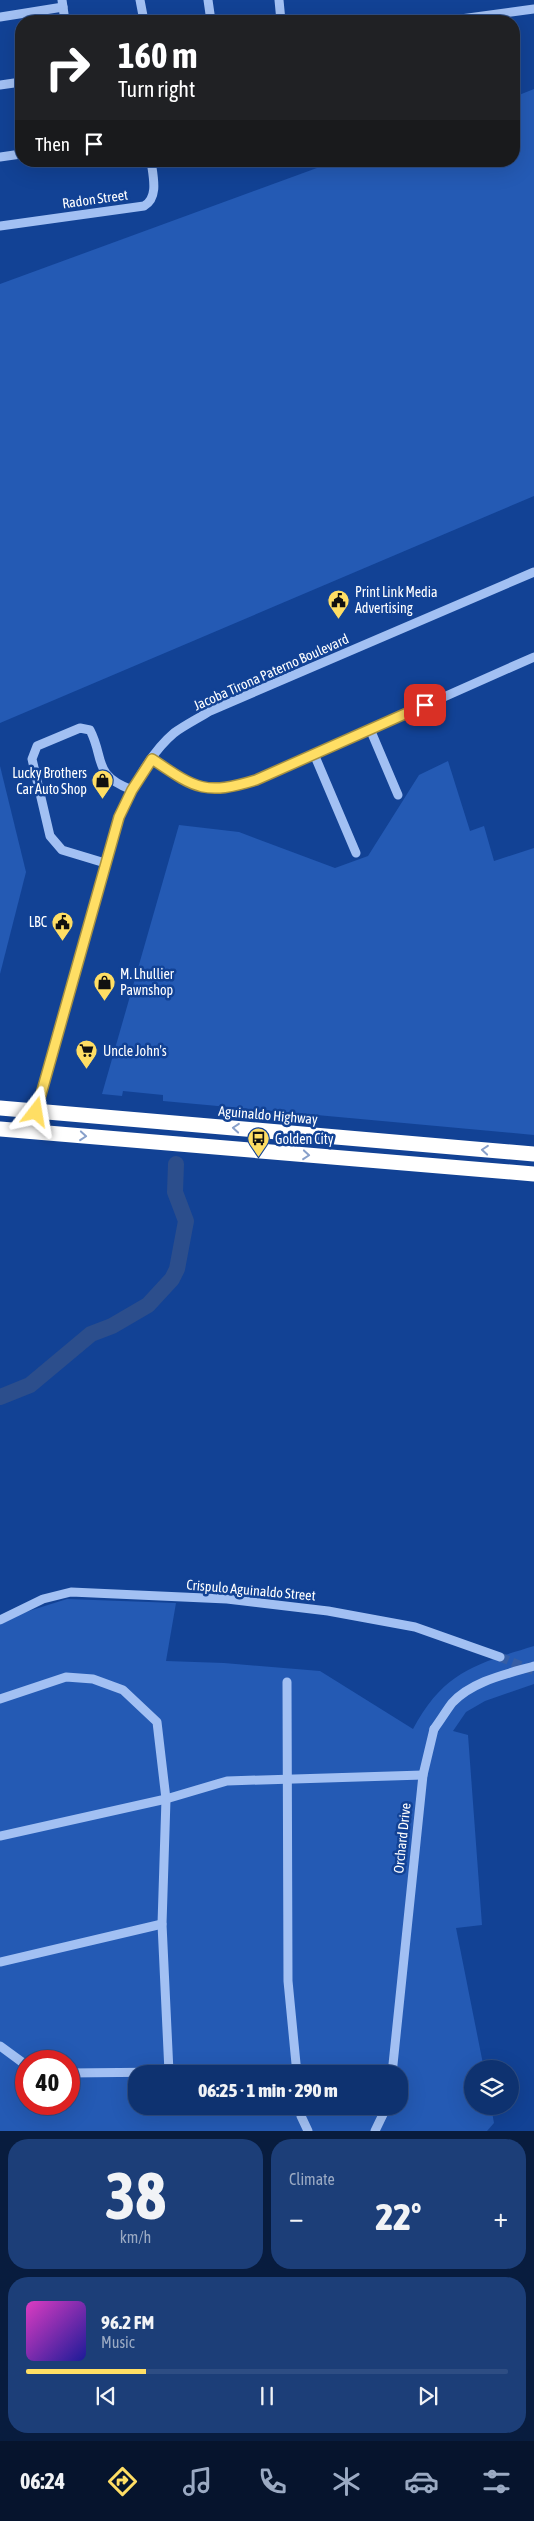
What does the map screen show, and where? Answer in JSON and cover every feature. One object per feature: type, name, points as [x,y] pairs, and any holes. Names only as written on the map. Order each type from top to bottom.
[{"type":"highway","name":"Aguinaldo Highway","points":[[0,1108],[534,1154]]},
{"type":"highway","points":[[0,1129],[534,1174]]},
{"type":"street","points":[[140,0],[143,15]]},
{"type":"street","points":[[208,0],[211,15]]},
{"type":"street","points":[[279,0],[280,15]]},
{"type":"street","points":[[0,17],[63,4]]},
{"type":"street","points":[[513,15],[534,9]]},
{"type":"street","points":[[0,85],[15,83]]},
{"type":"street","points":[[0,157],[15,155]]},
{"type":"street","name":"Radon Street","points":[[0,226],[144,206],[150,203],[153,196],[151,167]]},
{"type":"street","name":"Jacoba Tirona Paterno Boulevard","points":[[36,1112],[104,863],[119,817],[132,790],[152,759],[174,734],[210,711],[534,572]]},
{"type":"street","points":[[152,759],[186,783],[202,788],[225,788],[256,780],[534,657]]},
{"type":"street","points":[[104,863],[62,850],[50,836],[32,759],[37,746],[80,728],[90,730],[95,739],[97,755],[105,773],[120,786],[132,790]]},
{"type":"street","points":[[370,729],[398,795]]},
{"type":"street","points":[[314,754],[356,852]]},
{"type":"street","name":"Crispulo Aguinaldo Street","points":[[0,1620],[43,1599],[71,1592],[227,1599],[328,1610],[415,1626],[500,1657]]},
{"type":"street","name":"Orchard Drive","points":[[393,2065],[423,1775],[434,1729],[453,1702],[472,1688],[497,1676],[534,1666]]},
{"type":"street","points":[[0,1699],[66,1677],[93,1679],[123,1690],[157,1722],[166,1799],[162,1924],[169,2072],[80,2073]]},
{"type":"street","points":[[287,1682],[288,1981],[296,2065]]},
{"type":"street","points":[[0,1836],[166,1799],[227,1781],[423,1775]]},
{"type":"street","points":[[0,1962],[162,1924]]},
{"type":"street","points":[[0,2046],[15,2057]]},
{"type":"street","points":[[301,2115],[308,2131]]},
{"type":"street","points":[[375,2131],[385,2115]]},
{"type":"shaded area","points":[[534,89],[534,496],[0,723],[0,284],[320,167],[520,167],[520,95]]},
{"type":"shaded area","points":[[448,761],[470,831],[484,826],[494,861],[534,848],[534,1135],[163,1101],[163,1095],[123,1091],[122,1096],[102,1094],[179,825],[239,832],[335,868],[368,856],[419,775]]},
{"type":"shaded area","points":[[0,766],[26,872],[0,974]]},
{"type":"shaded area","points":[[67,1599],[176,1603],[166,1661],[224,1663],[320,1671],[413,1729],[437,1694],[463,1672],[495,1658],[534,1646],[534,1684],[485,1701],[466,1712],[453,1731],[468,1735],[482,1925],[456,1928],[482,2060],[464,2060],[464,2115],[493,2115],[494,2123],[487,2131],[0,2131],[0,1624],[16,1615]]},
{"type":"waterway","points":[[0,1397],[30,1385],[91,1334],[112,1326],[148,1305],[172,1279],[177,1269],[186,1221],[175,1192],[176,1164]]},
{"type":"tunnel","points":[[500,1657],[534,1671]]},
{"type":"place","name":"Print Link Media Advertising","points":[[339,619]]},
{"type":"place","name":"Lucky Brothers Car Auto Shop","points":[[103,800]]},
{"type":"place","name":"LBC","points":[[63,941]]},
{"type":"place","name":"M. Lhullier Pawnshop","points":[[104,1001]]},
{"type":"place","name":"Uncle John's","points":[[87,1070]]},
{"type":"place","name":"Golden City","points":[[259,1158]]},
{"type":"route","points":[[36,1112],[104,863],[119,817],[132,790],[152,759],[186,783],[202,788],[233,787],[256,780],[425,705]]}]
